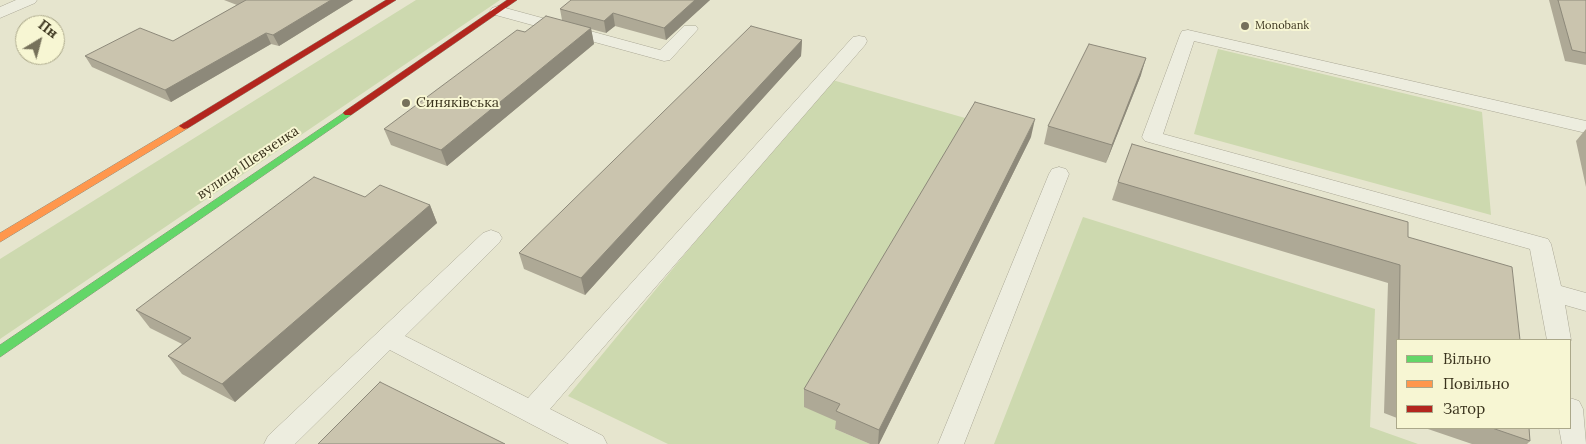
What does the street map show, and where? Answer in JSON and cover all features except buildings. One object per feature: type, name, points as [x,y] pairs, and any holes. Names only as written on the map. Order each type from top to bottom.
[{"type":"main road","points":[[0,238],[392,0]]},
{"type":"main road","name":"вулиця Шевченка","points":[[0,352],[513,0]]},
{"type":"lane","points":[[0,13],[28,0]]},
{"type":"lane","points":[[498,10],[664,56],[690,29]]},
{"type":"lane","points":[[1559,339],[1540,244],[1152,137],[1188,34],[1586,127]]},
{"type":"lane","points":[[531,412],[859,41]]},
{"type":"lane","points":[[951,444],[1059,174]]},
{"type":"lane","points":[[277,444],[491,238]]},
{"type":"lane","points":[[1551,292],[1586,302]]},
{"type":"lane","points":[[388,338],[594,444]]},
{"type":"lane","points":[[1571,416],[1575,444]]},
{"type":"green space","points":[[416,0],[500,0],[0,339],[0,259]]},
{"type":"green space","points":[[1218,49],[1482,112],[1491,215],[1194,134]]},
{"type":"green space","points":[[829,79],[972,120],[835,429],[870,444],[668,444],[568,396]]},
{"type":"green space","points":[[1083,217],[1375,309],[1370,427],[1418,444],[994,444]]},
{"type":"traffic: fast","points":[[0,352],[348,113]]},
{"type":"traffic: slow","points":[[0,238],[184,126]]},
{"type":"traffic: jam","points":[[184,126],[392,0]]},
{"type":"traffic: jam","points":[[348,113],[513,0]]},
{"type":"place","name":"Monobank","points":[[1245,26]]},
{"type":"place","name":"Синяківська","points":[[406,103]]}]
